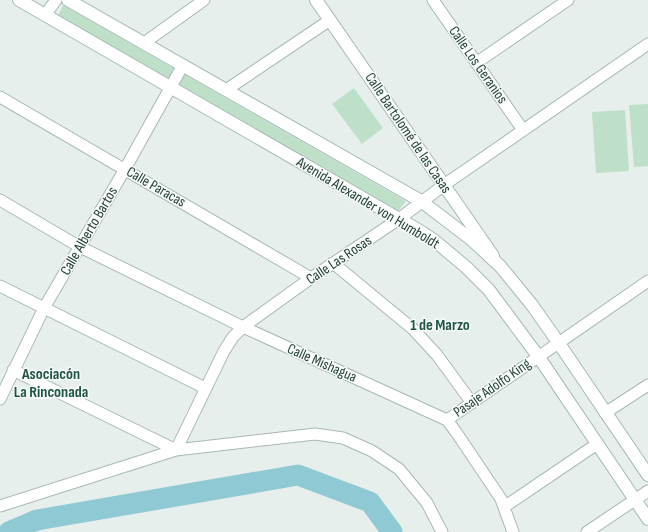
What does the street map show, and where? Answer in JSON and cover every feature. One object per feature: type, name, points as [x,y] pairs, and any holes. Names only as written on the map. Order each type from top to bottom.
[{"type":"main road","name":"Avenida Alexander von Humboldt","points":[[19,0],[435,241],[489,290],[538,356],[648,519]]},
{"type":"main road","name":"Avenida Alexander von Humboldt","points":[[68,0],[421,201],[472,240],[500,266],[532,305],[648,476]]},
{"type":"main road","name":"Calle Bartolomé de las Casas","points":[[316,0],[500,266]]},
{"type":"street","points":[[45,15],[56,0]]},
{"type":"street","points":[[144,43],[204,0]]},
{"type":"street","name":"Calle Los Geranios","points":[[433,0],[523,130]]},
{"type":"street","points":[[476,63],[568,0]]},
{"type":"street","points":[[226,90],[330,20]]},
{"type":"street","name":"Calle Las Rosas","points":[[176,450],[224,351],[243,327],[311,278],[399,219],[421,201],[648,44]]},
{"type":"street","name":"Calle Alberto Bartos","points":[[0,399],[3,384],[13,370],[44,308],[125,170],[183,65]]},
{"type":"street","name":"Calle Paracas","points":[[0,97],[311,278]]},
{"type":"street","name":"Calle Mishagua","points":[[0,200],[80,247],[243,327],[447,420],[497,493],[513,532]]},
{"type":"street","points":[[333,263],[413,329],[437,355],[472,403]]},
{"type":"street","name":"Pasaje Adolfo King","points":[[447,420],[648,281]]},
{"type":"street","points":[[0,286],[205,388]]},
{"type":"street","points":[[13,370],[176,450]]},
{"type":"street","points":[[605,413],[648,385]]},
{"type":"street","points":[[2,504],[176,450],[315,434],[343,438],[372,451],[399,469],[427,503],[442,532]]},
{"type":"street","points":[[504,507],[597,444]]},
{"type":"street","points":[[587,532],[648,491]]},
{"type":"green space","points":[[63,5],[406,201],[398,211],[58,16]]},
{"type":"green space","points":[[354,88],[383,128],[362,144],[332,104]]},
{"type":"green space","points":[[648,104],[648,166],[634,167],[629,105]]},
{"type":"green space","points":[[625,110],[629,171],[596,173],[592,112]]},
{"type":"waterway","points":[[9,532],[37,520],[298,475],[370,502],[392,532]]},
{"type":"district","name":"1 de Marzo","points":[[440,325]]},
{"type":"district","name":"Asociacón La Rinconada","points":[[51,383]]}]
